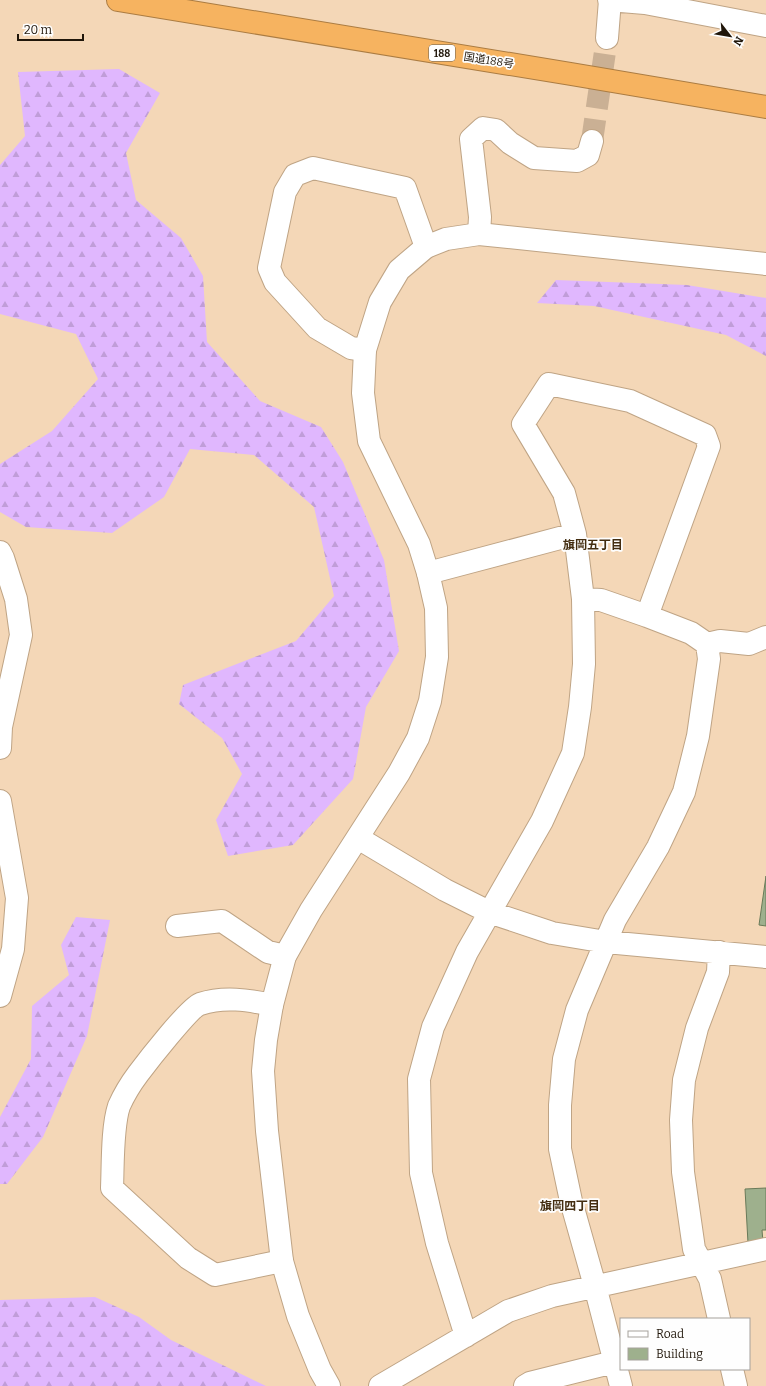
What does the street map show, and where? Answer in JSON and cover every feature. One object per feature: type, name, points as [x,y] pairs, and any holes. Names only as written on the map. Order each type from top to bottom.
[{"type":"highway","name":"国道188号","points":[[118,0],[564,72],[766,107]]},
{"type":"street","points":[[607,38],[610,0],[645,3],[766,26]]},
{"type":"street","points":[[479,234],[480,217],[471,139],[483,128],[496,130],[510,143],[534,158],[578,161],[588,155],[592,141]]},
{"type":"street","points":[[365,350],[351,348],[317,328],[275,282],[268,268],[284,192],[296,175],[312,168],[405,188],[426,247]]},
{"type":"street","points":[[329,1386],[320,1370],[298,1316],[282,1261],[267,1131],[263,1071],[266,1040],[272,1005],[285,956],[311,910],[399,773],[418,738],[430,701],[437,658],[436,608],[428,573],[419,544],[369,441],[363,393],[365,350],[380,302],[399,270],[426,247],[446,239],[479,234],[766,264]]},
{"type":"street","points":[[466,1336],[437,1243],[420,1173],[418,1079],[433,1027],[467,952],[542,821],[573,752],[580,707],[584,664],[583,599],[575,534],[564,493],[523,424],[549,384],[630,401],[705,436],[709,446],[647,616]]},
{"type":"street","points":[[428,573],[575,534]]},
{"type":"street","points":[[0,552],[16,600],[21,635],[1,727],[0,748]]},
{"type":"street","points":[[583,599],[601,600],[647,616],[691,633],[707,644],[720,641],[749,644],[766,637]]},
{"type":"street","points":[[621,1386],[571,1202],[560,1149],[560,1105],[564,1059],[577,1010],[615,920],[658,847],[684,792],[698,736],[709,659],[707,644]]},
{"type":"street","points":[[0,801],[17,898],[13,949],[0,996]]},
{"type":"street","points":[[358,838],[445,890],[489,912],[552,933],[606,942],[766,956]]},
{"type":"street","points":[[177,926],[222,921],[268,952],[285,956]]},
{"type":"street","points":[[719,1318],[710,1279],[694,1249],[683,1172],[681,1120],[684,1080],[697,1028],[718,972],[720,952]]},
{"type":"street","points":[[272,1005],[253,1001],[222,998],[198,1005],[177,1027],[137,1076],[120,1106],[115,1126],[112,1188],[188,1258],[215,1275],[282,1261]]},
{"type":"street","points":[[380,1386],[508,1311],[552,1296],[766,1249]]},
{"type":"street","points":[[525,1386],[530,1383],[614,1362]]},
{"type":"street","points":[[732,1370],[736,1386]]},
{"type":"green space","points":[[119,69],[160,93],[126,153],[136,200],[181,238],[203,276],[207,342],[260,401],[321,427],[343,462],[384,560],[399,651],[366,707],[353,779],[293,845],[228,856],[216,820],[242,774],[222,738],[179,704],[183,685],[296,641],[334,596],[314,507],[254,455],[190,449],[164,497],[112,533],[26,527],[0,512],[0,464],[52,431],[98,379],[76,334],[0,314],[0,165],[25,136],[18,72]]},
{"type":"green space","points":[[556,280],[687,285],[766,298],[766,356],[726,335],[594,306],[537,303]]},
{"type":"green space","points":[[76,917],[110,920],[87,1036],[43,1137],[7,1184],[0,1184],[0,1117],[31,1059],[32,1006],[69,975],[61,945]]},
{"type":"green space","points":[[95,1297],[139,1317],[171,1340],[266,1386],[0,1386],[0,1300]]},
{"type":"building","points":[[766,876],[766,926],[759,925]]},
{"type":"building","points":[[766,1188],[766,1230],[762,1230],[763,1242],[748,1243],[745,1189]]},
{"type":"tunnel","points":[[592,141],[607,38]]},
{"type":"district","name":"旗岡五丁目","points":[[593,545]]},
{"type":"district","name":"旗岡四丁目","points":[[570,1206]]}]
